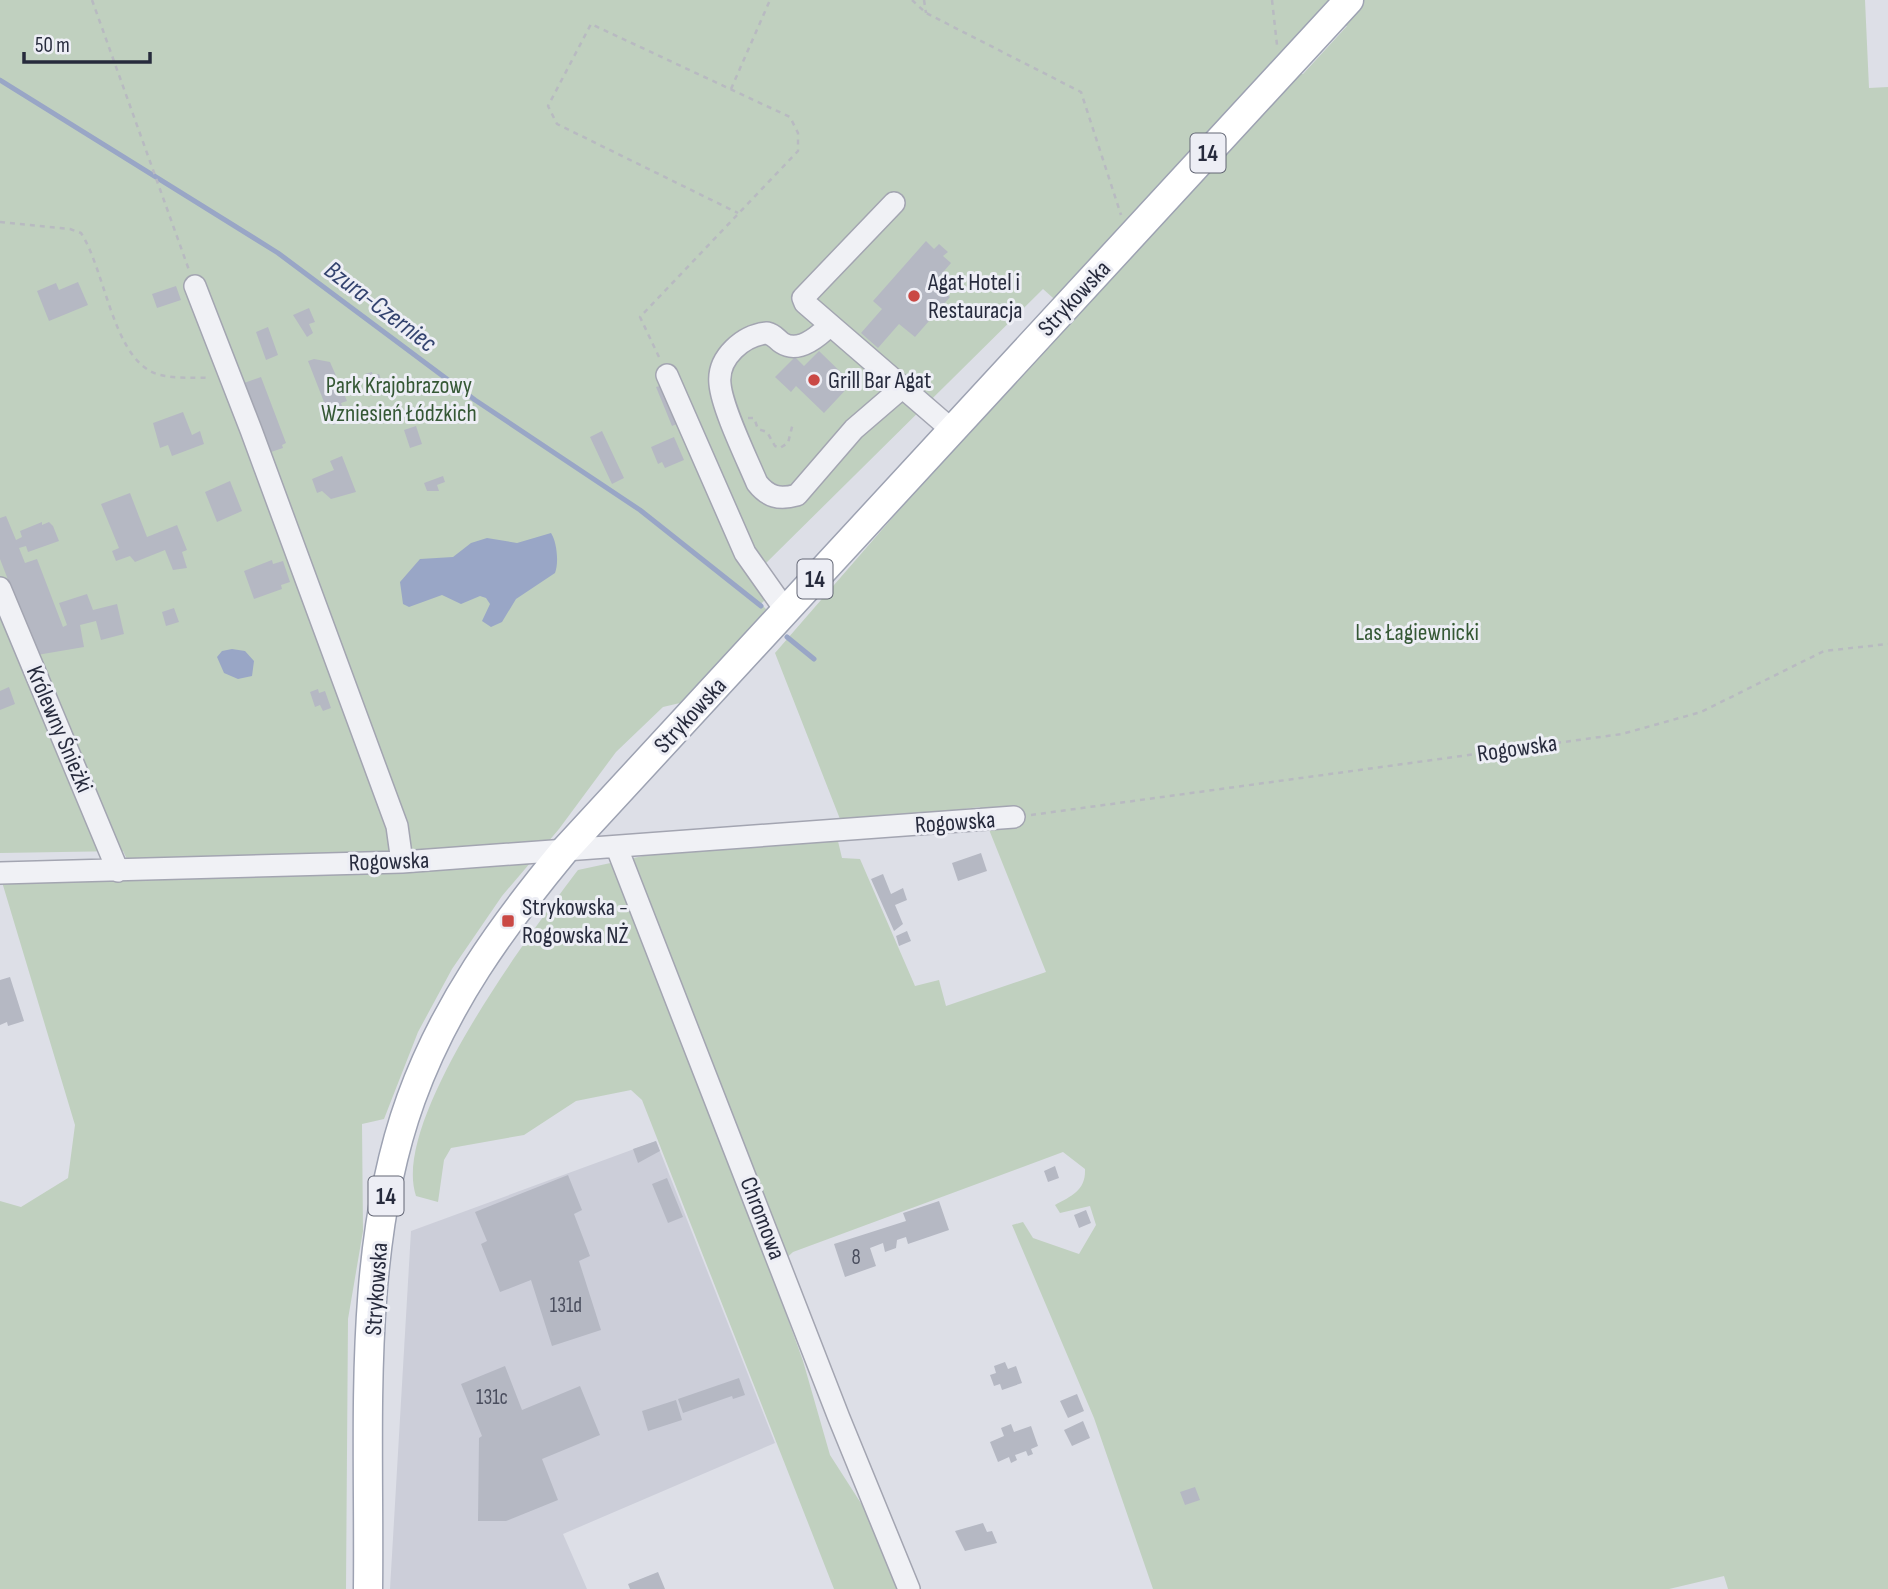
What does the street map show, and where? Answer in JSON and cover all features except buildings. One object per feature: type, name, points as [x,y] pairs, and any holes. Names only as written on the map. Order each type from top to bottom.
[{"type":"main road","name":"Strykowska","points":[[368,1589],[374,1286],[384,1207],[401,1132],[423,1070],[454,1004],[508,921],[564,851],[1349,0]]},
{"type":"street","points":[[894,203],[804,294],[805,303],[952,430]]},
{"type":"street","points":[[195,286],[397,825],[402,862]]},
{"type":"street","points":[[830,325],[811,341],[799,345],[783,344],[767,333],[755,334],[740,342],[726,362],[719,380],[757,482],[765,492],[787,498],[797,495],[853,429],[904,386]]},
{"type":"street","points":[[667,375],[745,553],[786,611]]},
{"type":"street","name":"Królewny Śnieżki","points":[[0,588],[118,871]]},
{"type":"street","name":"Rogowska","points":[[0,873],[402,862],[1014,817]]},
{"type":"street","name":"Chromowa","points":[[617,848],[839,1418],[909,1589]]},
{"type":"path","points":[[92,0],[195,286]]},
{"type":"path","points":[[731,89],[770,0]]},
{"type":"path","points":[[912,0],[926,13],[1081,92],[1129,238]]},
{"type":"path","points":[[924,0],[926,13]]},
{"type":"path","points":[[1272,0],[1280,74]]},
{"type":"path","points":[[667,375],[640,317],[738,213],[800,146],[790,117],[591,24],[548,106],[562,128],[738,213]]},
{"type":"path","points":[[0,222],[70,229],[81,233],[119,330],[130,350],[150,371],[168,376],[231,379]]},
{"type":"path","points":[[735,426],[752,417],[758,429],[767,432],[775,446],[780,448],[788,443],[793,423]]},
{"type":"path","name":"Rogowska","points":[[1014,817],[1622,734],[1701,712],[1824,651],[1888,644]]},
{"type":"shaded area","points":[[656,1141],[775,1443],[563,1534],[587,1589],[390,1589],[411,1231]]},
{"type":"green space","name":"Las Łagiewnicki","points":[[0,0],[1865,0],[1869,88],[1888,87],[1888,1589],[1728,1589],[1724,1576],[1669,1589],[1153,1589],[1094,1418],[1012,1225],[1023,1222],[1033,1238],[1079,1254],[1096,1225],[1090,1206],[1060,1213],[1055,1205],[1077,1192],[1085,1176],[1085,1169],[1063,1152],[793,1252],[771,1272],[803,1361],[830,1455],[864,1508],[899,1589],[834,1589],[642,1100],[631,1090],[576,1101],[524,1135],[451,1148],[444,1160],[438,1202],[416,1196],[414,1163],[424,1122],[443,1076],[499,980],[578,870],[657,853],[837,837],[842,858],[860,859],[915,986],[939,980],[946,1006],[1046,972],[980,807],[879,819],[840,819],[775,653],[1070,313],[1043,289],[760,569],[779,585],[761,604],[767,610],[680,703],[663,707],[616,752],[559,829],[502,896],[452,969],[418,1032],[384,1119],[362,1124],[363,1231],[348,1319],[346,1589],[0,1589],[0,1201],[21,1207],[68,1178],[75,1125],[2,882],[136,878],[123,851],[0,853]],"holes":[[[1307,24],[1347,26],[1303,74],[1262,72]]]},
{"type":"water","points":[[551,533],[557,553],[555,573],[516,599],[502,622],[491,627],[482,621],[490,604],[486,598],[480,596],[461,604],[442,595],[409,607],[403,604],[400,582],[420,559],[453,557],[471,543],[487,538],[517,543]]},
{"type":"water","points":[[222,651],[245,651],[254,661],[252,676],[238,679],[224,673],[217,657]]},
{"type":"waterway","name":"Bzura-Czerniec","points":[[0,80],[278,253],[475,400],[640,510],[761,606]]},
{"type":"waterway","name":"Bzura-Czerniec","points":[[787,637],[814,659]]},
{"type":"place","name":"Agat Hotel i Restauracja","points":[[914,296]]},
{"type":"place","name":"Grill Bar Agat","points":[[814,380]]},
{"type":"place","name":"Strykowska - Rogowska NŻ","points":[[508,921]]},
{"type":"park label","name":"Park Krajobrazowy Wzniesień Łódzkich","points":[[399,399]]}]
